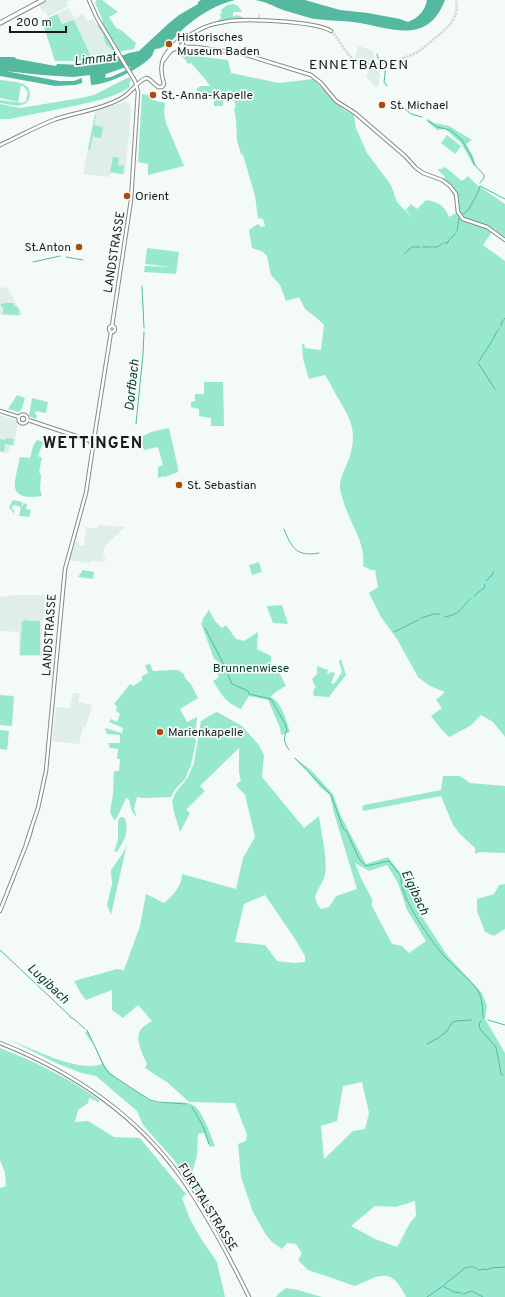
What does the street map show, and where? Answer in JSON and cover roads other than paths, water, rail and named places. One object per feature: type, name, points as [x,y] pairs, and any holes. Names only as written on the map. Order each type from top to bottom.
[{"type":"main road","points":[[0,23],[43,0]]},
{"type":"main road","points":[[89,0],[99,22],[136,83]]},
{"type":"main road","points":[[163,61],[171,51],[192,34],[206,27],[223,22],[284,21],[317,25],[329,30]]},
{"type":"main road","points":[[0,145],[49,122],[120,99],[132,91],[136,83],[147,78],[158,87],[163,86],[164,84],[161,71],[163,61],[168,51],[181,44],[189,47],[250,55],[313,76],[323,85],[336,101],[355,113],[405,156],[416,168],[423,173],[442,180],[450,186],[456,194],[458,211],[463,219],[486,227],[505,240]]},
{"type":"main road","name":"LANDSTRASSE","points":[[94,439],[111,332],[115,329],[112,326],[130,207],[138,96],[136,83]]},
{"type":"main road","points":[[0,411],[19,417],[25,414],[28,417],[28,420],[91,441],[93,446],[96,445],[97,442],[94,439],[91,441]]},
{"type":"main road","points":[[19,417],[19,420],[22,423],[25,423],[28,420]]},
{"type":"main road","name":"LANDSTRASSE","points":[[0,911],[28,840],[38,808],[47,765],[64,568],[86,493],[93,446]]},
{"type":"main road","name":"FURTTALSTRASSE","points":[[0,1043],[41,1061],[81,1084],[108,1103],[141,1131],[169,1162],[190,1190],[213,1228],[249,1297]]},
{"type":"waterway","points":[[377,54],[379,61]]},
{"type":"waterway","points":[[386,65],[384,82],[387,86]]},
{"type":"waterway","points":[[398,103],[411,114],[422,117]]},
{"type":"waterway","points":[[428,121],[437,127],[450,130],[462,140],[474,164],[484,175],[484,178],[480,183]]},
{"type":"waterway","points":[[479,189],[480,186],[505,199]]},
{"type":"waterway","points":[[463,214],[469,209],[479,190]]},
{"type":"waterway","points":[[457,231],[459,218]]},
{"type":"waterway","points":[[445,243],[448,243],[448,241],[456,233]]},
{"type":"waterway","points":[[438,247],[443,243]]},
{"type":"waterway","points":[[405,253],[412,247],[420,247]]},
{"type":"waterway","points":[[423,247],[431,247]]},
{"type":"waterway","points":[[33,262],[60,256]]},
{"type":"waterway","points":[[66,257],[83,260]]},
{"type":"waterway","name":"Dorfbach","points":[[142,286],[144,328]]},
{"type":"waterway","points":[[501,326],[505,318]]},
{"type":"waterway","points":[[479,361],[499,329]]},
{"type":"waterway","name":"Dorfbach","points":[[136,424],[144,332]]},
{"type":"waterway","points":[[478,363],[495,389]]},
{"type":"waterway","name":"Dorfbach","points":[[138,439],[140,445]]},
{"type":"waterway","points":[[284,529],[290,542],[296,550],[305,554],[319,553]]},
{"type":"waterway","points":[[486,581],[493,574],[493,572]]},
{"type":"waterway","points":[[474,596],[484,588],[485,584]]},
{"type":"waterway","points":[[445,617],[455,614],[461,610],[471,598]]},
{"type":"waterway","points":[[421,618],[434,614],[440,614]]},
{"type":"waterway","points":[[394,632],[418,620]]},
{"type":"waterway","name":"Eigibach","points":[[205,628],[232,684],[248,691],[249,694],[271,699],[285,724],[287,730],[285,740],[289,750]]},
{"type":"waterway","name":"Eigibach","points":[[295,758],[331,795],[343,828],[347,832],[359,859],[366,866],[389,861],[401,876],[401,884],[410,906],[433,942],[446,958],[472,983],[478,991],[482,1004],[483,1018]]},
{"type":"waterway","name":"Lugibach","points":[[0,950],[70,1017],[85,1029]]},
{"type":"waterway","points":[[427,1044],[446,1032],[452,1023],[456,1021],[471,1020]]},
{"type":"waterway","points":[[488,1020],[505,1025]]},
{"type":"waterway","name":"Eigibach","points":[[481,1021],[479,1024],[480,1029],[496,1047],[501,1074],[503,1075]]},
{"type":"waterway","name":"Lugibach","points":[[87,1030],[105,1068],[110,1074],[150,1100],[186,1104]]},
{"type":"waterway","name":"Lugibach","points":[[192,1107],[203,1126],[209,1144]]},
{"type":"waterway","points":[[466,1268],[473,1267],[478,1270],[487,1270],[491,1268],[505,1267]]},
{"type":"waterway","points":[[444,1285],[465,1268]]},
{"type":"waterway","points":[[427,1297],[443,1286],[454,1292],[461,1293]]},
{"type":"waterway","points":[[463,1294],[472,1291],[483,1297]]},
{"type":"tunnel","points":[[331,31],[348,54],[357,62],[368,65],[389,62],[416,53],[450,25],[456,14],[456,0]]},
{"type":"place","name":"Historisches Museum Baden","points":[[169,44]]},
{"type":"place","name":"St.-Anna-Kapelle","points":[[153,95]]},
{"type":"place","name":"St. Michael","points":[[382,105]]},
{"type":"place","name":"Orient","points":[[127,196]]},
{"type":"place","name":"St.Anton","points":[[79,247]]},
{"type":"place","name":"St. Sebastian","points":[[179,485]]},
{"type":"place","name":"Marienkapelle","points":[[160,732]]},
{"type":"district","name":"ENNETBADEN","points":[[359,64]]},
{"type":"district","name":"WETTINGEN","points":[[93,442]]},
{"type":"water label","name":"Limmat","points":[[95,58]]},
{"type":"park label","name":"Brunnenwiese","points":[[251,668]]}]
